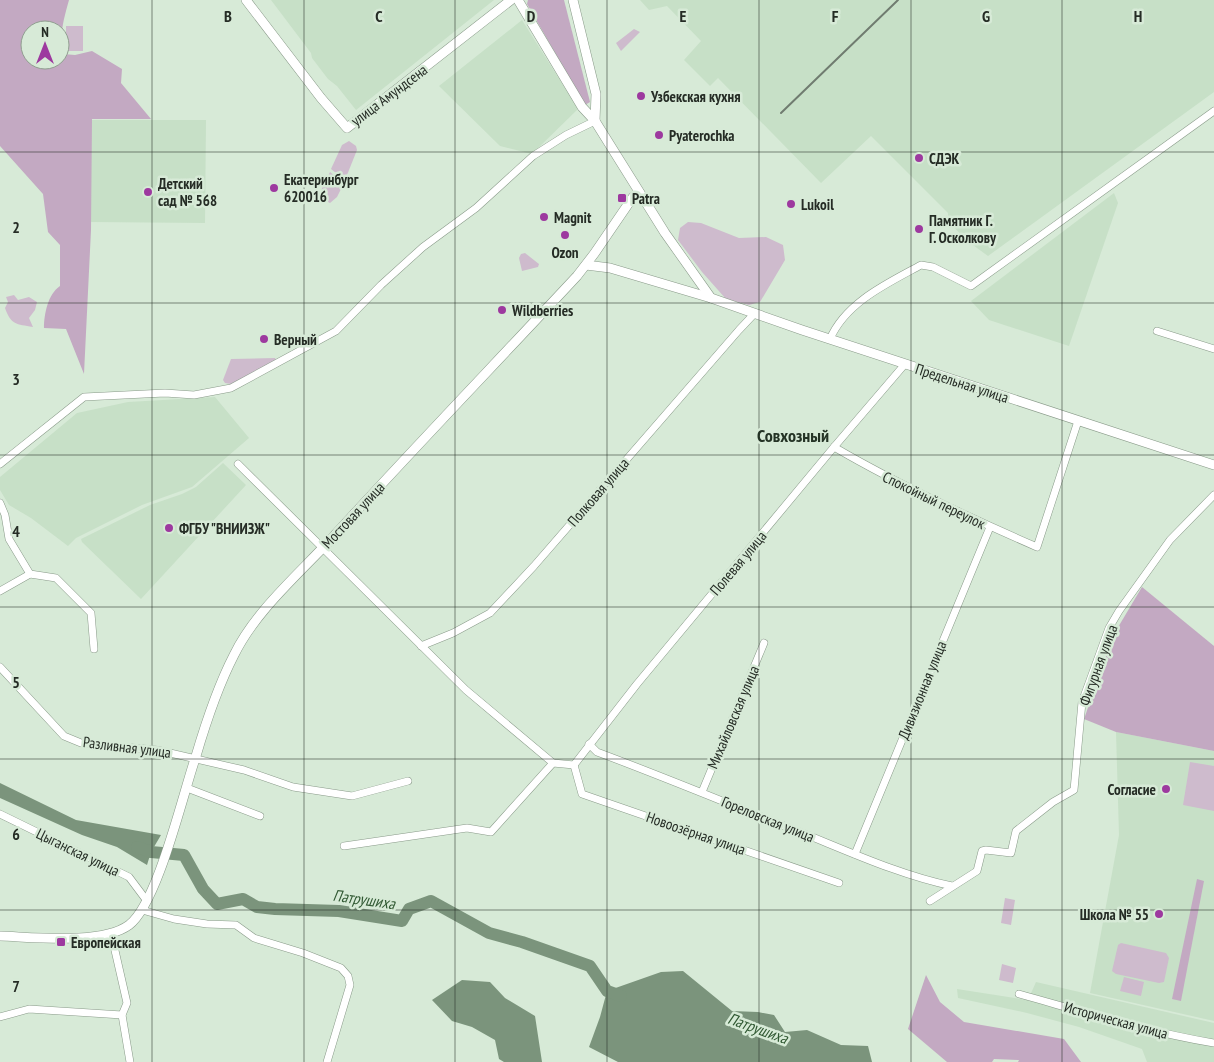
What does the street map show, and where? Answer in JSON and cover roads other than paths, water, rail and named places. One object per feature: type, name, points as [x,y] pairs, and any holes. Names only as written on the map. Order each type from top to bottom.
[{"type":"street","name":"улица Амундсена","points":[[246,0],[321,98],[348,128],[511,0]]},
{"type":"street","points":[[518,0],[582,107],[596,121],[665,233],[711,298]]},
{"type":"street","points":[[573,0],[596,94],[596,121]]},
{"type":"street","points":[[830,339],[834,328],[855,304],[921,265],[932,267],[971,286],[1214,111]]},
{"type":"street","points":[[0,464],[84,397],[165,393],[194,395],[231,388],[336,331],[381,284],[423,247],[476,208],[533,156],[566,135],[596,121]]},
{"type":"street","name":"Мостовая улица","points":[[0,936],[89,937],[111,933],[130,924],[142,910],[153,888],[187,788],[195,757],[225,673],[234,653],[252,625],[586,265],[633,197],[640,192]]},
{"type":"street","name":"Предельная улица","points":[[586,265],[610,268],[711,298],[905,364],[1214,465]]},
{"type":"street","name":"Полковая улица","points":[[422,646],[453,634],[490,613],[534,566],[732,337],[755,313]]},
{"type":"street","points":[[1157,331],[1214,349]]},
{"type":"street","name":"Полевая улица","points":[[574,765],[589,744],[834,447],[905,364]]},
{"type":"street","name":"Спокойный переулок","points":[[834,447],[880,474],[990,527],[1037,547],[1078,421]]},
{"type":"street","points":[[238,464],[466,690],[553,763],[574,765]]},
{"type":"street","name":"Фигурная улица","points":[[930,900],[977,871],[982,851],[1010,853],[1016,831],[1053,802],[1074,790],[1082,702],[1109,628],[1119,610],[1170,540],[1214,495]]},
{"type":"street","points":[[0,503],[5,515],[9,539],[30,574]]},
{"type":"street","name":"Дивизионная улица","points":[[855,854],[990,527]]},
{"type":"street","points":[[0,591],[30,574],[56,578],[91,613],[94,649]]},
{"type":"street","name":"Михайловская улица","points":[[702,792],[764,643]]},
{"type":"street","name":"Разливная улица","points":[[0,667],[64,736],[81,743],[157,750],[195,757],[244,770],[293,787],[352,796],[408,781]]},
{"type":"street","name":"Гореловская улица","points":[[589,744],[597,752],[855,854],[934,882],[952,886]]},
{"type":"street","points":[[344,846],[467,828],[491,832],[553,763]]},
{"type":"street","name":"Новоозёрная улица","points":[[574,765],[582,794],[839,883]]},
{"type":"street","points":[[187,788],[260,816]]},
{"type":"street","name":"Цыганская улица","points":[[0,814],[130,877],[147,901]]},
{"type":"street","points":[[142,910],[174,919],[208,924],[236,925],[254,938],[303,953],[340,968],[348,976],[350,985],[327,1062]]},
{"type":"street","points":[[111,933],[127,1003],[122,1015],[130,1062]]},
{"type":"street","name":"Историческая улица","points":[[1019,994],[1124,1024],[1214,1043]]},
{"type":"street","points":[[0,1017],[28,1009],[122,1015]]},
{"type":"water","points":[[0,783],[76,820],[161,835],[151,852],[147,865],[117,847],[82,835],[0,798]]},
{"type":"water","points":[[683,971],[732,1011],[774,1015],[785,1032],[807,1030],[841,1045],[868,1046],[872,1062],[618,1062],[589,1047],[607,991],[661,972]]},
{"type":"water","points":[[462,980],[490,982],[505,998],[535,1016],[542,1062],[504,1062],[499,1059],[495,1040],[472,1027],[452,1021],[432,1000]]},
{"type":"waterway","name":"Патрушиха","points":[[137,847],[151,852],[184,855],[203,889],[217,904],[243,899],[257,907],[339,911],[402,921],[409,909],[431,901],[489,933],[522,942],[590,966],[607,991],[621,996]]},
{"type":"railway","points":[[781,113],[898,0]]},
{"type":"place","name":"Узбекская кухня","points":[[641,96]]},
{"type":"place","name":"Pyaterochka","points":[[659,135]]},
{"type":"place","name":"СДЭК","points":[[919,158]]},
{"type":"place","name":"Екатеринбург 620016","points":[[274,188]]},
{"type":"place","name":"Детский сад № 568","points":[[148,192]]},
{"type":"place","name":"Patra","points":[[622,198]]},
{"type":"place","name":"Lukoil","points":[[791,204]]},
{"type":"place","name":"Magnit","points":[[544,217]]},
{"type":"place","name":"Памятник Г. Г. Осколкову","points":[[919,229]]},
{"type":"place","name":"Ozon","points":[[565,235]]},
{"type":"place","name":"Wildberries","points":[[502,310]]},
{"type":"place","name":"Верный","points":[[264,339]]},
{"type":"place","name":"ФГБУ \"ВНИИЗЖ\"","points":[[169,528]]},
{"type":"place","name":"Согласие","points":[[1166,789]]},
{"type":"place","name":"Школа № 55","points":[[1159,914]]},
{"type":"place","name":"Европейская","points":[[61,942]]},
{"type":"district","name":"Совхозный","points":[[793,435]]}]
